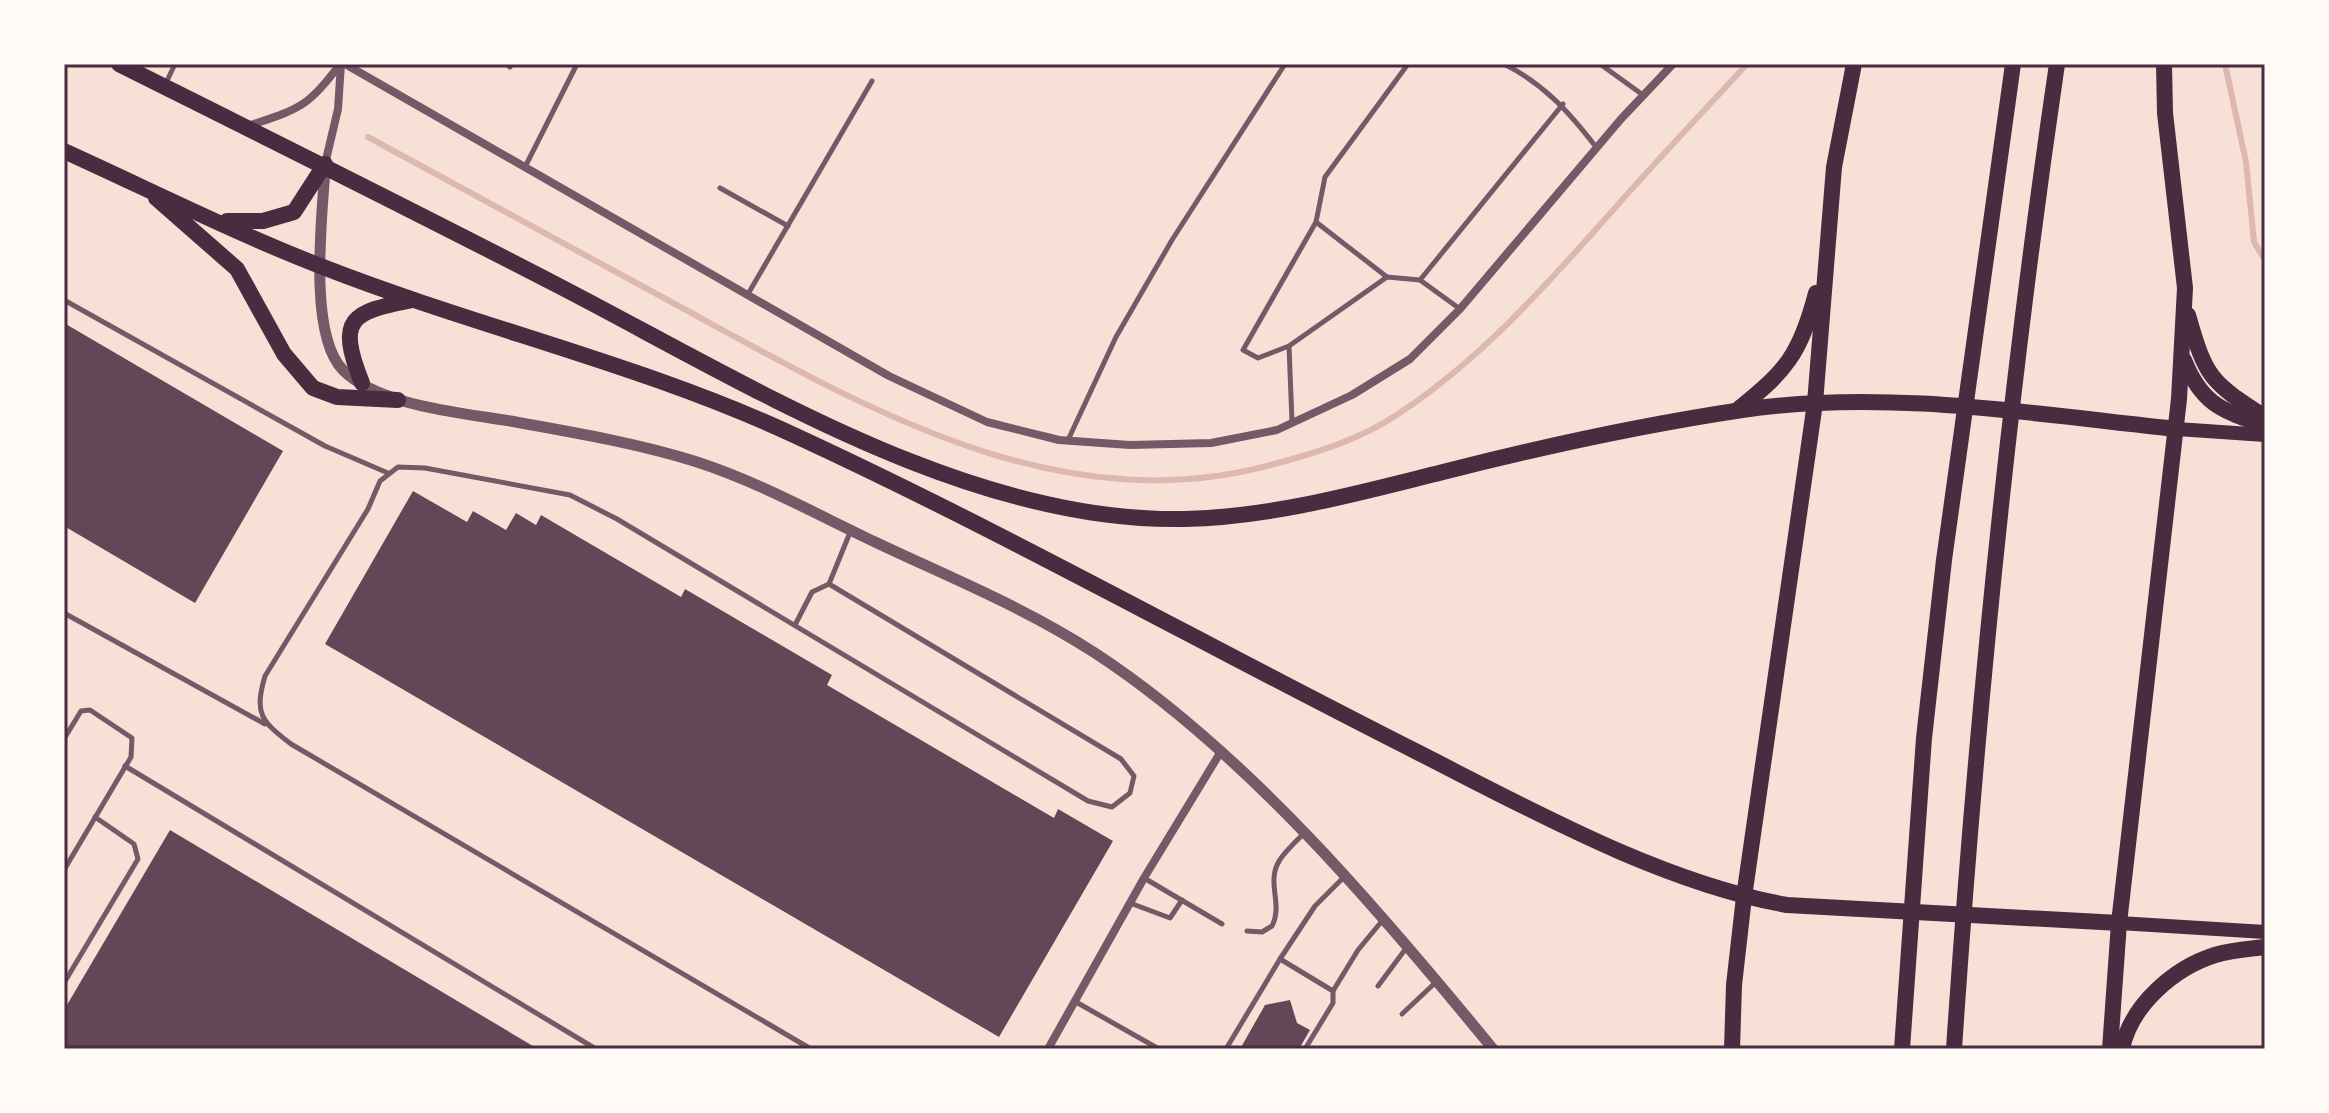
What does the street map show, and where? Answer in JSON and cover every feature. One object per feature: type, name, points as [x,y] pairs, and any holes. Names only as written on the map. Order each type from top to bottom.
[{"type":"highway","points":[[119,64],[325,164],[715,367],[847,432],[1010,497],[1092,513],[1182,519],[1259,514],[1451,470],[1736,411],[1815,403],[1916,404],[2177,429]]},
{"type":"highway","points":[[1732,1049],[1734,985],[1744,897],[1815,403],[1834,167],[1854,64]]},
{"type":"highway","points":[[1902,1049],[1924,738],[1944,560],[1968,361],[2013,64]]},
{"type":"highway","points":[[1954,1049],[1981,710],[2027,276],[2057,64]]},
{"type":"highway","points":[[2110,1049],[2119,923],[2177,429],[2182,354],[2184,302],[2164,64]]},
{"type":"highway","points":[[64,151],[322,266],[671,383],[797,436],[1079,575],[1288,688],[1488,788],[1680,875],[1744,897],[1839,909],[2119,923]]},
{"type":"highway","points":[[220,221],[263,221],[294,212],[325,164]]},
{"type":"highway","points":[[143,187],[237,269],[284,354],[313,388],[337,397],[398,400]]},
{"type":"highway","points":[[1736,411],[1771,383],[1794,356],[1806,332],[1827,253]]},
{"type":"highway","points":[[362,383],[350,347],[350,329],[358,315],[370,308],[416,299]]},
{"type":"highway","points":[[2184,302],[2197,347],[2219,387],[2265,417]]},
{"type":"highway","points":[[2182,354],[2193,382],[2206,399],[2222,410],[2265,426]]},
{"type":"highway","points":[[2122,1049],[2138,1012],[2182,969],[2217,954],[2265,947]]},
{"type":"main road","points":[[2177,429],[2265,435]]},
{"type":"main road","points":[[2119,923],[2265,932]]},
{"type":"street","points":[[247,126],[304,106],[318,95],[342,64]]},
{"type":"street","points":[[342,64],[338,109],[325,164],[322,266],[324,328],[332,356],[344,372],[398,400],[584,435],[697,462],[987,593],[1091,651],[1133,679],[1220,753],[1303,833],[1437,981],[1493,1049]]},
{"type":"street","points":[[342,64],[889,376],[987,422],[1067,441],[1130,445],[1211,443],[1277,430],[1352,395],[1410,359],[1460,309],[1596,147],[1673,64]]},
{"type":"street","points":[[1048,1049],[1144,878],[1220,753]]},
{"type":"lane","points":[[164,87],[175,64]]},
{"type":"lane","points":[[525,167],[577,64]]},
{"type":"lane","points":[[1067,441],[1140,295],[1285,64]]},
{"type":"lane","points":[[1387,277],[1289,346],[1258,358],[1243,350],[1316,222],[1325,177],[1408,64]]},
{"type":"lane","points":[[1504,64],[1526,75],[1563,104],[1596,147]]},
{"type":"lane","points":[[1600,64],[1643,95]]},
{"type":"lane","points":[[748,294],[872,81]]},
{"type":"lane","points":[[1420,280],[1563,104]]},
{"type":"lane","points":[[720,188],[788,226]]},
{"type":"lane","points":[[1316,222],[1387,277],[1420,280],[1460,309]]},
{"type":"lane","points":[[64,300],[325,446],[389,474]]},
{"type":"lane","points":[[1289,346],[1292,423]]},
{"type":"lane","points":[[266,724],[258,702],[265,676],[368,509],[380,481],[398,467],[425,468],[570,495],[617,519],[1088,801],[1112,807],[1130,793],[1134,776],[1121,759],[829,584]]},
{"type":"lane","points":[[795,625],[812,592],[829,584],[851,530]]},
{"type":"lane","points":[[64,613],[266,724],[291,744],[811,1049]]},
{"type":"lane","points":[[64,739],[81,711],[90,710],[132,738],[131,757],[64,870]]},
{"type":"lane","points":[[125,766],[596,1049]]},
{"type":"lane","points":[[64,983],[138,859],[134,844],[95,817]]},
{"type":"lane","points":[[1247,931],[1262,932],[1272,926],[1278,905],[1274,875],[1278,863],[1303,833]]},
{"type":"lane","points":[[1226,1049],[1315,906],[1344,877]]},
{"type":"lane","points":[[1144,878],[1222,924]]},
{"type":"lane","points":[[1130,903],[1170,918],[1182,900]]},
{"type":"lane","points":[[1305,1049],[1333,1003],[1333,991],[1358,950],[1383,920]]},
{"type":"lane","points":[[1378,986],[1407,947]]},
{"type":"lane","points":[[1280,959],[1333,991]]},
{"type":"lane","points":[[1402,1014],[1437,981]]},
{"type":"lane","points":[[1076,1002],[1159,1049]]},
{"type":"building","points":[[64,323],[283,451],[195,603],[64,526]]},
{"type":"building","points":[[413,491],[467,522],[473,511],[506,530],[516,513],[536,525],[541,515],[681,597],[685,589],[832,675],[827,685],[1054,818],[1058,809],[1113,841],[999,1037],[325,644]]},
{"type":"building","points":[[170,830],[538,1049],[64,1049],[64,1010]]},
{"type":"building","points":[[1290,1000],[1297,1023],[1310,1030],[1299,1049],[1240,1049],[1265,1005]]},
{"type":"waterway","points":[[368,137],[745,342],[890,415],[964,445],[1040,467],[1118,479],[1197,478],[1278,463],[1340,443],[1384,423],[1429,392],[1513,318],[1747,64]]},
{"type":"waterway","points":[[2225,64],[2246,162],[2254,242],[2265,260]]}]
